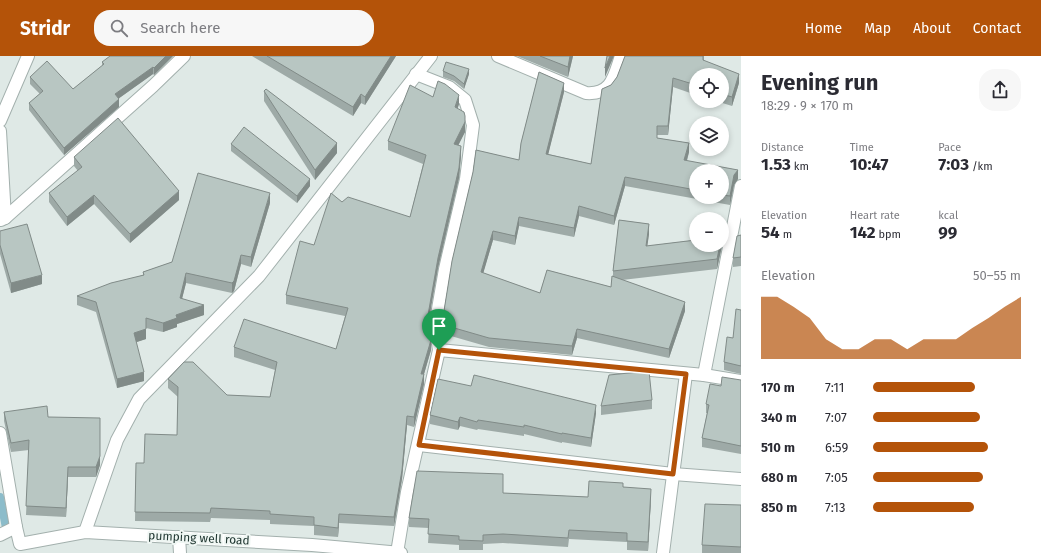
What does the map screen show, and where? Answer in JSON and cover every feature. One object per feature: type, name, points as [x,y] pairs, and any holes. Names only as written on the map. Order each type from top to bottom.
[{"type":"street","points":[[0,121],[5,96],[28,56]]},
{"type":"street","points":[[2,220],[153,86],[184,56]]},
{"type":"street","points":[[85,532],[117,440],[139,399],[259,276],[431,56]]},
{"type":"street","points":[[498,56],[586,93],[594,94],[607,88],[612,82],[621,56]]},
{"type":"street","points":[[397,553],[407,492],[419,445],[439,350],[435,326],[445,269],[466,179],[473,125],[465,100],[448,87],[416,74]]},
{"type":"street","points":[[0,131],[2,220]]},
{"type":"street","points":[[704,375],[741,186]]},
{"type":"street","points":[[439,350],[704,375],[741,381]]},
{"type":"street","points":[[663,553],[686,374]]},
{"type":"street","name":"pumping well road","points":[[0,433],[14,528],[20,548],[85,532],[179,537],[312,549],[401,553]]},
{"type":"street","points":[[419,445],[673,474],[741,480]]},
{"type":"street","points":[[0,535],[14,528]]},
{"type":"street","points":[[179,537],[180,553]]},
{"type":"building","points":[[110,56],[166,56],[154,68],[153,67],[115,94],[119,99],[64,148],[29,103],[43,91],[30,77],[47,61],[73,89],[104,64],[102,62]]},
{"type":"building","points":[[267,56],[391,56],[365,97],[361,94],[353,107]]},
{"type":"building","points":[[540,56],[570,56],[568,67]]},
{"type":"building","points":[[607,56],[610,56],[605,68]]},
{"type":"building","points":[[625,56],[703,56],[703,60],[724,68],[689,68],[689,83],[673,78],[668,126],[657,126],[657,138],[689,143],[684,160],[706,164],[689,164],[689,189],[625,177],[614,216],[579,206],[574,228],[519,217],[515,236],[493,231],[481,272],[540,293],[547,270],[611,287],[612,276],[685,302],[669,349],[577,329],[572,346],[489,338],[444,325],[443,317],[452,261],[473,172],[476,150],[519,160],[521,143],[539,72],[564,83],[546,154],[591,164],[602,89],[611,85],[617,77]]},
{"type":"building","points":[[446,62],[469,69],[464,84],[454,76],[443,71]]},
{"type":"building","points":[[729,70],[739,74],[732,97],[729,96]]},
{"type":"building","points":[[438,81],[445,84],[459,95],[455,107],[464,112],[465,122],[454,144],[461,146],[459,168],[438,258],[428,315],[431,340],[421,374],[424,374],[414,417],[407,416],[402,470],[394,517],[339,514],[338,528],[314,525],[314,517],[270,514],[270,511],[211,508],[210,513],[135,512],[136,463],[144,463],[145,434],[177,435],[178,387],[168,379],[184,362],[193,362],[227,395],[270,397],[277,362],[234,347],[244,319],[336,349],[348,308],[286,295],[300,241],[314,245],[331,193],[342,202],[348,197],[410,217],[426,155],[388,141],[410,85],[433,97]]},
{"type":"building","points":[[266,89],[337,143],[315,170],[264,91]]},
{"type":"building","points":[[118,118],[179,191],[130,234],[94,195],[67,217],[49,193],[82,167],[74,157]]},
{"type":"building","points":[[244,127],[310,179],[297,196],[231,144]]},
{"type":"building","points":[[729,168],[738,170],[734,175],[730,196]]},
{"type":"building","points":[[198,173],[270,193],[251,257],[241,255],[234,281],[232,283],[186,273],[180,298],[204,305],[176,315],[177,318],[163,323],[146,318],[146,329],[134,333],[144,372],[117,379],[96,302],[77,296],[111,283],[144,275],[143,272],[172,262]]},
{"type":"building","points":[[619,220],[649,224],[646,246],[689,241],[689,252],[718,252],[717,259],[613,271]]},
{"type":"building","points":[[27,224],[42,275],[11,283],[0,245],[0,231]]},
{"type":"building","points":[[741,235],[741,257],[733,258],[737,236]]},
{"type":"building","points":[[736,309],[741,310],[741,366],[724,362],[727,337],[733,338]]},
{"type":"building","points":[[649,371],[652,400],[601,406],[609,375]]},
{"type":"building","points":[[474,375],[596,405],[591,438],[562,434],[524,425],[524,427],[478,420],[477,422],[460,417],[458,422],[430,415],[438,379],[471,386]]},
{"type":"building","points":[[722,377],[741,380],[741,446],[702,438],[709,405],[706,404],[710,384],[721,386]]},
{"type":"building","points":[[47,406],[48,417],[100,418],[100,456],[96,467],[68,467],[66,508],[26,506],[29,440],[11,443],[4,412]]},
{"type":"building","points":[[417,471],[503,474],[503,493],[588,497],[589,481],[623,483],[623,487],[651,489],[648,542],[627,541],[627,533],[569,530],[568,538],[503,534],[483,535],[483,541],[459,540],[459,536],[428,534],[429,519],[409,518]]},
{"type":"building","points":[[705,504],[741,505],[741,547],[702,545]]},
{"type":"waterway","points":[[0,497],[6,528]]},
{"type":"route","points":[[439,350],[686,374],[673,474],[419,445],[439,350]]}]
